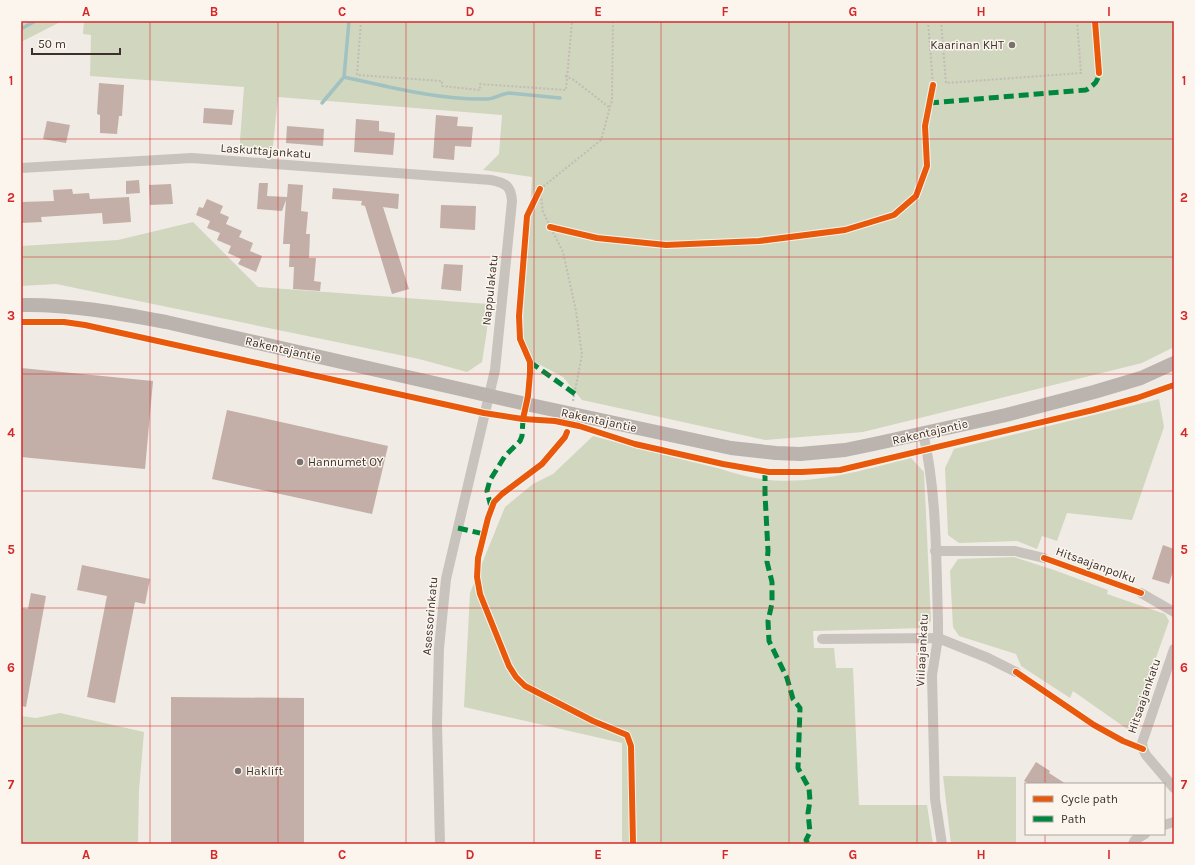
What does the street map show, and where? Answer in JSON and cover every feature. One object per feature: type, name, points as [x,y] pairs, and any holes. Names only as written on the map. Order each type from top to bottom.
[{"type":"street","name":"Laskuttajankatu","points":[[21,168],[192,158],[491,180],[508,186]]},
{"type":"street","name":"Nappulakatu","points":[[489,396],[495,370],[512,201],[512,193],[508,186]]},
{"type":"street","name":"Rakentajantie","points":[[21,305],[63,306],[124,314],[166,322],[489,396],[731,448],[757,452],[800,454],[825,452],[874,444],[1006,415],[1094,392],[1142,378],[1174,363]]},
{"type":"street","name":"Asessorinkatu","points":[[440,844],[437,723],[439,648],[446,579],[489,396]]},
{"type":"street","name":"Viilaajankatu","points":[[923,433],[932,479],[938,620],[938,638],[932,675],[935,799],[942,844]]},
{"type":"street","points":[[935,551],[1015,551],[1044,558]]},
{"type":"street","points":[[1141,593],[1174,612]]},
{"type":"street","points":[[822,639],[938,638],[988,658],[1016,672]]},
{"type":"street","name":"Hitsaajankatu","points":[[1174,648],[1142,743],[1146,755],[1174,788]]},
{"type":"street","points":[[1133,844],[1135,840],[1143,835]]},
{"type":"path","points":[[362,21],[357,75],[442,81],[442,86],[480,90],[480,84],[566,90],[572,21]]},
{"type":"path","points":[[533,202],[540,189],[602,140],[612,100],[613,21]]},
{"type":"path","points":[[928,21],[932,88]]},
{"type":"path","points":[[941,21],[946,83],[1081,73],[1077,21]]},
{"type":"path","points":[[566,77],[574,80],[610,108]]},
{"type":"path","points":[[540,189],[543,212],[562,252],[576,311],[582,355],[572,405]]},
{"type":"path","points":[[550,227],[558,229]]},
{"type":"green space","points":[[21,21],[62,21],[21,42]]},
{"type":"green space","points":[[84,21],[1174,21],[1174,347],[1142,363],[863,432],[765,440],[582,400],[563,377],[533,361],[523,340],[524,258],[529,227],[532,177],[483,170],[499,154],[502,115],[278,97],[272,155],[239,154],[244,87],[90,76],[91,35],[83,34]]},
{"type":"green space","points":[[193,222],[258,287],[488,304],[487,330],[482,362],[467,372],[419,359],[56,284],[21,286],[21,246],[118,240]]},
{"type":"green space","points":[[1159,399],[1164,427],[1132,520],[1067,513],[1057,541],[1042,536],[1037,549],[1017,541],[959,543],[948,535],[945,468],[954,449]]},
{"type":"green space","points":[[593,436],[744,476],[761,479],[780,481],[818,479],[856,472],[911,458],[924,472],[931,621],[924,628],[813,631],[814,648],[834,648],[836,668],[853,668],[859,805],[927,805],[933,844],[622,844],[622,743],[464,707],[470,593],[505,507],[533,484],[553,474]]},
{"type":"green space","points":[[1014,557],[1108,590],[1107,594],[1165,614],[1169,621],[1130,731],[1073,691],[1070,698],[1021,666],[1016,654],[959,636],[953,627],[950,571],[958,559]]},
{"type":"green space","points":[[60,713],[144,732],[139,790],[138,843],[21,844],[21,716],[36,718]]},
{"type":"green space","points":[[943,776],[1016,777],[1016,844],[951,844]]},
{"type":"building","points":[[99,83],[124,85],[122,116],[119,116],[117,134],[100,133],[100,115],[97,114]]},
{"type":"building","points":[[204,108],[234,110],[232,125],[203,123]]},
{"type":"building","points":[[436,115],[458,117],[457,126],[473,127],[471,147],[455,146],[454,160],[433,158]]},
{"type":"building","points":[[356,119],[379,121],[379,131],[395,133],[393,155],[354,152]]},
{"type":"building","points":[[47,121],[70,125],[66,143],[43,139]]},
{"type":"building","points":[[287,126],[324,129],[323,146],[286,143]]},
{"type":"building","points":[[139,180],[140,193],[126,194],[126,181]]},
{"type":"building","points":[[259,183],[268,183],[267,196],[287,197],[288,184],[303,185],[301,211],[308,212],[306,234],[310,234],[309,258],[316,258],[314,281],[321,282],[320,291],[293,289],[294,267],[289,267],[290,244],[283,244],[286,200],[282,211],[257,209]]},
{"type":"building","points":[[171,184],[173,204],[150,205],[149,185]]},
{"type":"building","points":[[333,188],[399,194],[398,209],[383,207],[409,289],[392,294],[365,206],[361,205],[362,201],[332,199]]},
{"type":"building","points":[[72,189],[73,194],[89,193],[90,199],[129,197],[131,222],[103,224],[102,213],[41,217],[42,222],[21,223],[21,202],[54,201],[53,190]]},
{"type":"building","points":[[207,199],[223,206],[220,213],[229,217],[226,224],[242,231],[239,237],[253,243],[250,251],[262,256],[256,272],[238,264],[241,259],[228,253],[231,246],[217,240],[220,233],[207,228],[210,221],[196,215],[199,207],[203,208]]},
{"type":"building","points":[[441,205],[476,206],[475,230],[440,228]]},
{"type":"building","points":[[444,264],[463,265],[461,291],[441,289]]},
{"type":"building","points":[[21,368],[153,381],[145,469],[21,457]]},
{"type":"building","name":"Hannumet OY","points":[[227,410],[388,446],[372,514],[212,479]]},
{"type":"building","points":[[1163,545],[1174,549],[1174,568],[1169,584],[1152,579]]},
{"type":"building","points":[[82,565],[150,579],[145,604],[135,602],[115,703],[87,697],[107,596],[77,590]]},
{"type":"building","points":[[31,593],[46,596],[26,707],[21,706],[21,608],[28,609]]},
{"type":"building","name":"Haklift","points":[[171,697],[304,698],[304,844],[171,844]]},
{"type":"building","points":[[1036,762],[1064,783],[1028,783],[1024,781]]},
{"type":"waterway","points":[[21,29],[35,21]]},
{"type":"waterway","points":[[322,103],[344,77],[349,21]]},
{"type":"waterway","points":[[344,77],[396,89],[468,99],[489,99],[509,93],[560,98]]},
{"type":"marked path","points":[[929,103],[1086,90],[1095,83],[1098,79],[1099,73]]},
{"type":"marked path","points":[[530,362],[575,394]]},
{"type":"marked path","points":[[491,507],[487,491],[490,480],[505,456],[520,441],[522,436],[523,419]]},
{"type":"marked path","points":[[765,471],[768,551],[767,562],[772,582],[772,603],[768,621],[769,641],[787,678],[793,699],[800,708],[798,768],[809,788],[810,801],[808,813],[810,832],[806,840],[808,844]]},
{"type":"marked path","points":[[458,528],[484,534]]},
{"type":"cycle path","points":[[1095,21],[1099,73]]},
{"type":"cycle path","points":[[550,227],[597,238],[666,245],[759,241],[845,230],[894,215],[916,196],[927,166],[925,126],[933,85]]},
{"type":"cycle path","points":[[523,419],[528,396],[530,362],[520,339],[519,316],[527,216],[540,189]]},
{"type":"cycle path","points":[[21,322],[64,322],[85,325],[484,413],[523,419],[555,421],[579,426],[635,444],[723,464],[769,472],[840,470],[1093,410],[1137,398],[1174,385]]},
{"type":"cycle path","points":[[567,432],[565,437],[542,464],[502,494],[494,502],[488,518],[478,558],[477,577],[480,594],[509,666],[516,677],[525,686],[593,721],[627,735],[631,746],[633,844]]},
{"type":"cycle path","name":"Hitsaajanpolku","points":[[1044,558],[1141,593]]},
{"type":"cycle path","points":[[1016,672],[1094,725],[1123,741],[1143,749]]},
{"type":"place","name":"Kaarinan KHT","points":[[1012,45]]},
{"type":"place","name":"Hannumet OY","points":[[300,462]]},
{"type":"place","name":"Haklift","points":[[238,771]]}]
